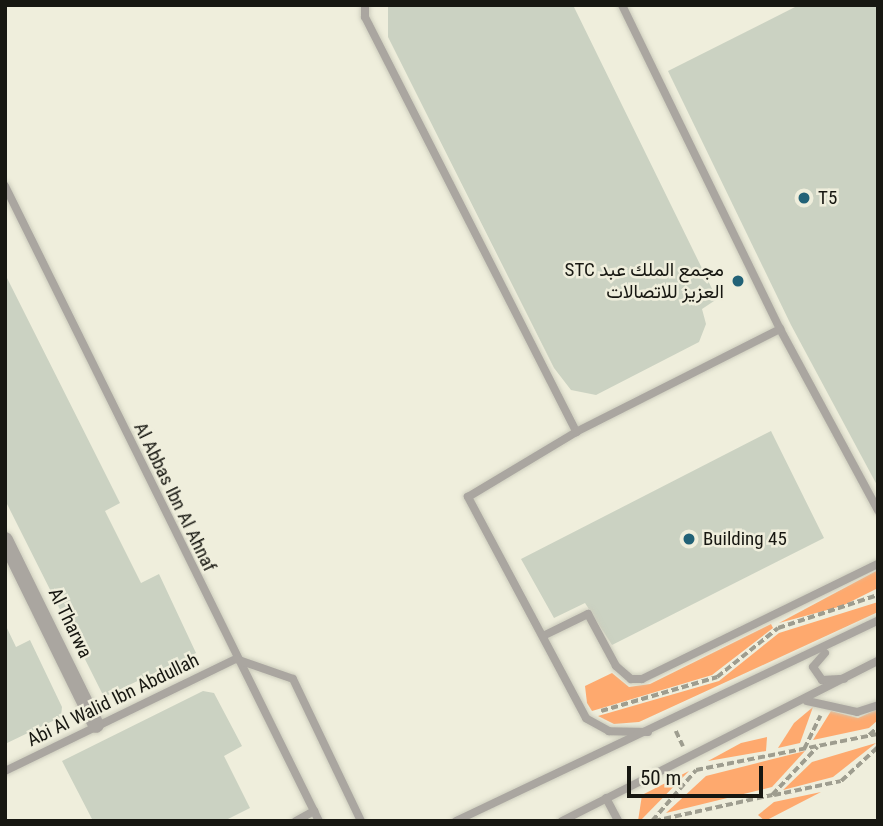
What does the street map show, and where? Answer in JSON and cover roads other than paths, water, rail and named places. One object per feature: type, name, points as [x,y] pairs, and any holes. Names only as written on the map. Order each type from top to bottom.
[{"type":"street","name":"Al Tharwa","points":[[5,540],[96,725]]},
{"type":"lane","points":[[365,5],[365,17],[576,432]]},
{"type":"lane","points":[[622,5],[780,329],[878,510]]},
{"type":"lane","name":"Al Abbas Ibn Al Ahnaf","points":[[5,186],[318,821]]},
{"type":"lane","points":[[648,732],[609,731],[585,716],[545,635],[468,497],[576,432],[780,329]]},
{"type":"lane","points":[[545,635],[588,614],[616,666],[631,679],[642,679],[878,564]]},
{"type":"lane","points":[[456,821],[830,648],[878,621]]},
{"type":"lane","points":[[830,648],[813,667],[822,680],[849,678]]},
{"type":"lane","points":[[236,659],[293,679],[361,821]]},
{"type":"lane","name":"Abi Al Walid Ibn Abdullah","points":[[5,771],[236,659]]},
{"type":"lane","points":[[562,821],[688,756],[804,701],[878,661]]},
{"type":"lane","points":[[804,701],[828,702],[857,712],[878,705]]},
{"type":"lane","points":[[606,799],[618,821]]},
{"type":"lane","points":[[296,821],[314,811]]},
{"type":"place","name":"T5","points":[[804,198]]},
{"type":"place","name":"STC مجمع الملك عبد العزيز للاتصالات","points":[[738,281]]},
{"type":"place","name":"Building 45","points":[[689,539]]}]
